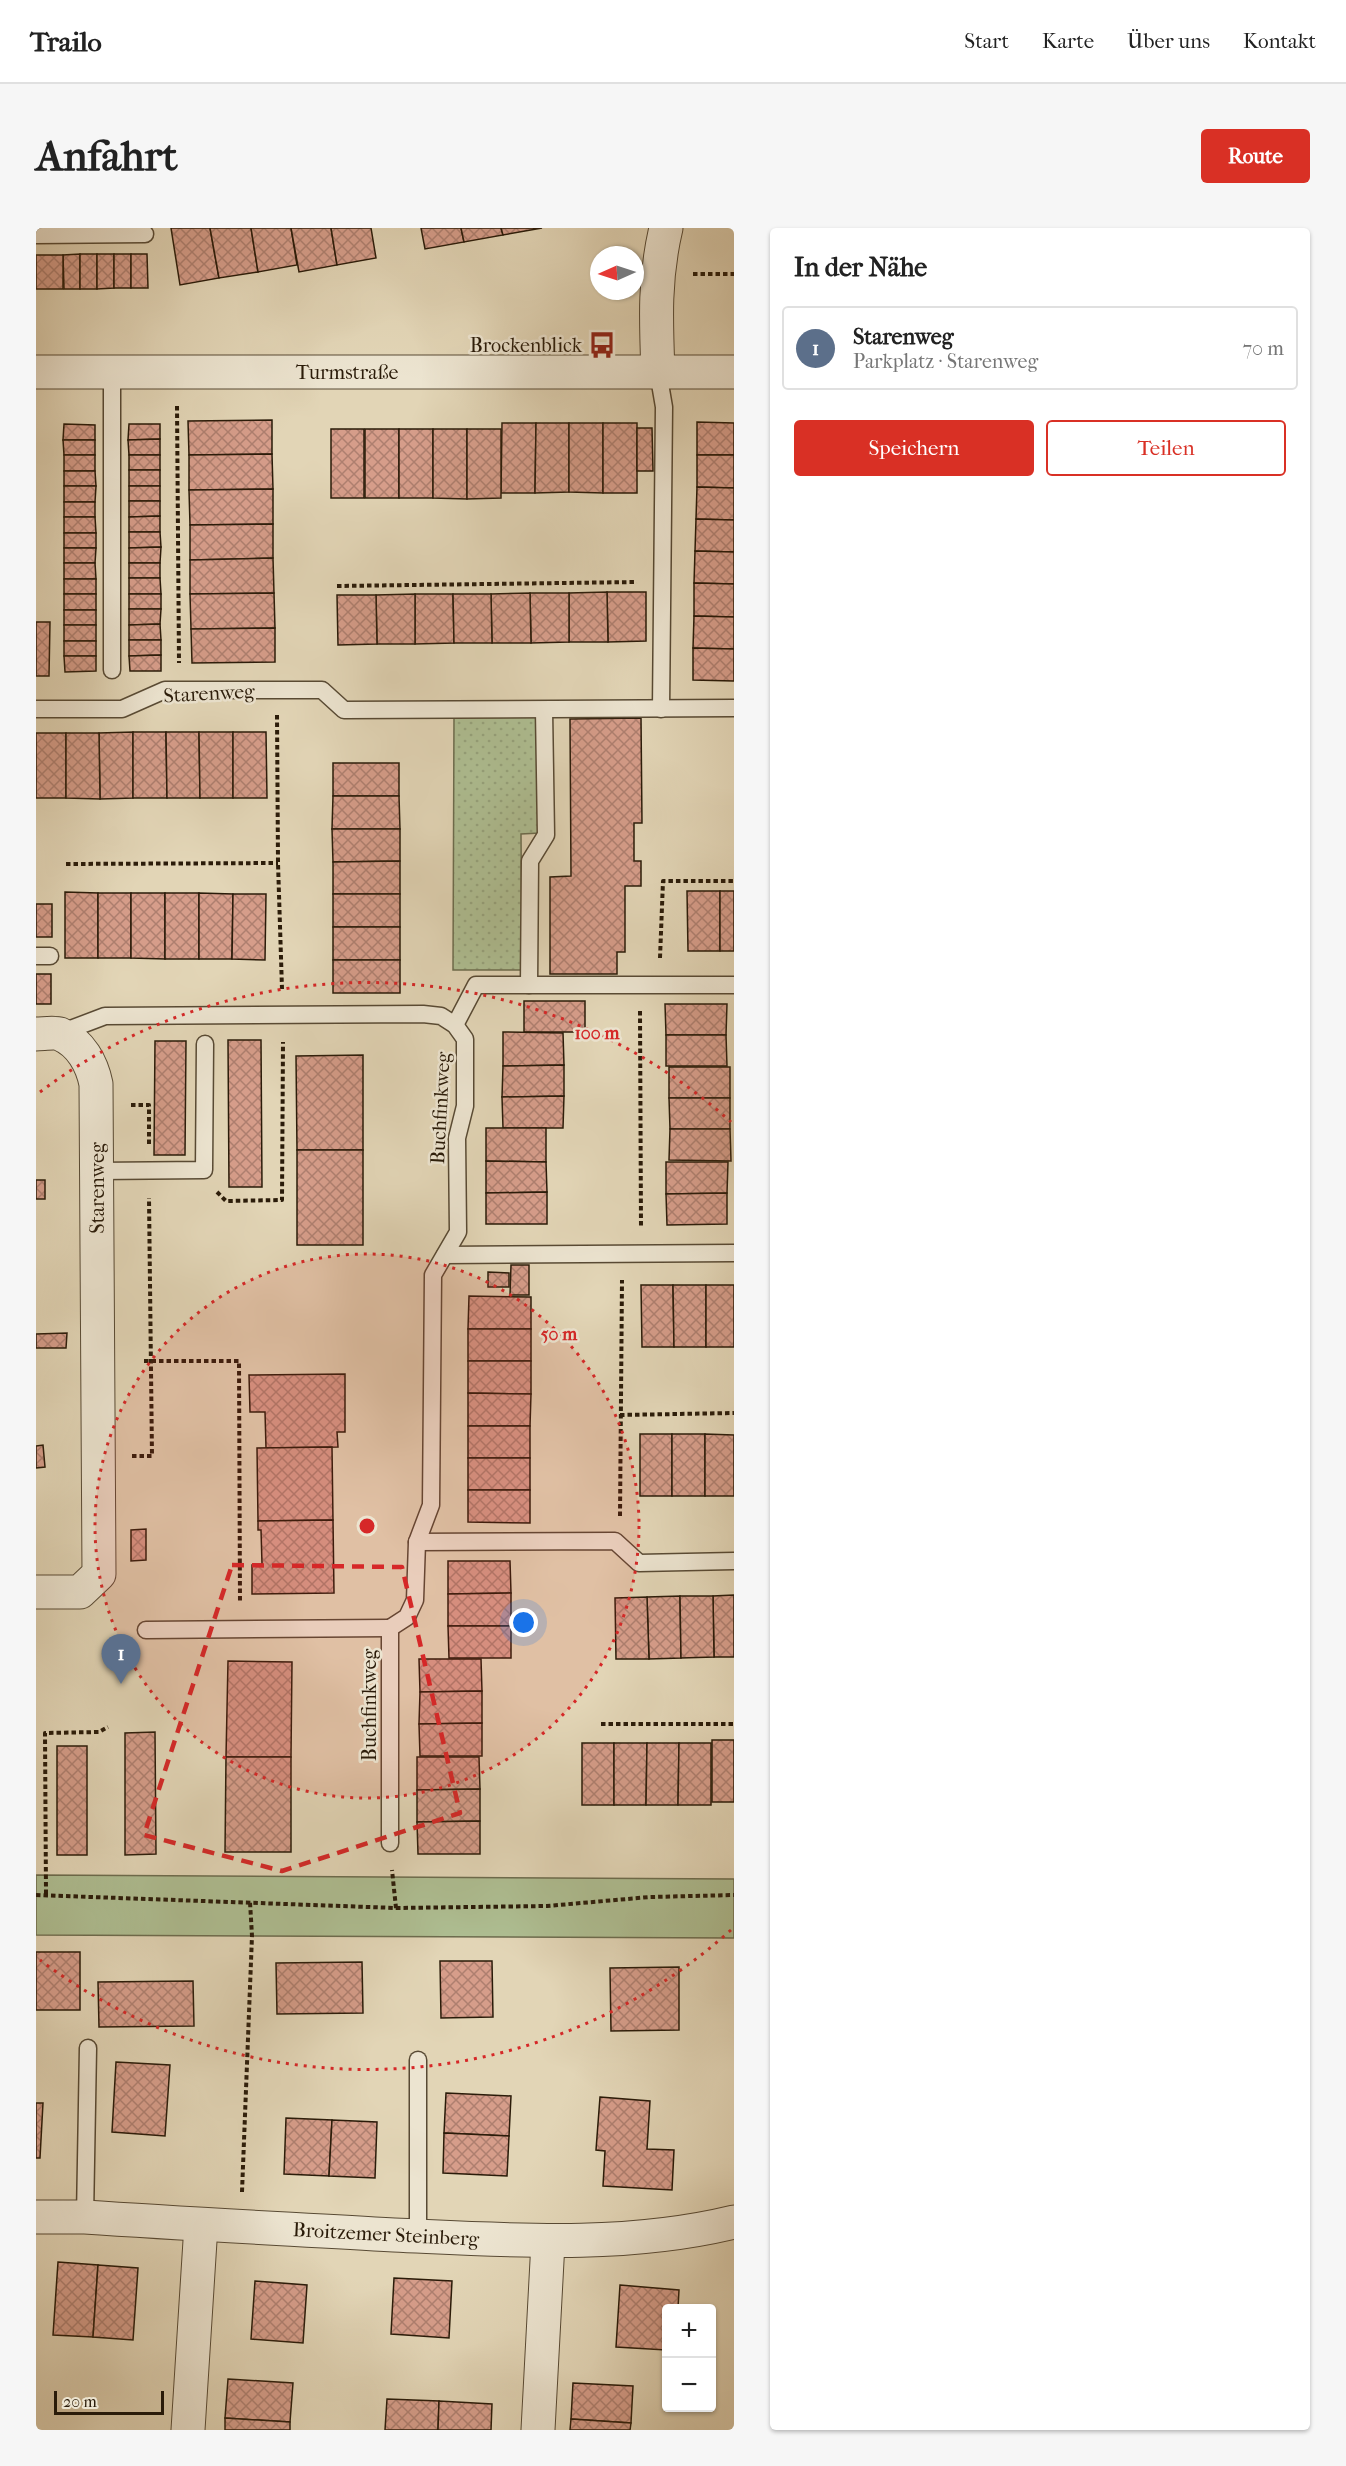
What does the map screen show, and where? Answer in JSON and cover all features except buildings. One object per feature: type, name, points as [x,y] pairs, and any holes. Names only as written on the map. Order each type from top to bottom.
[{"type":"street","points":[[658,372],[655,297],[666,228]]},
{"type":"street","name":"Turmstraße","points":[[36,372],[734,372]]},
{"type":"street","name":"Starenweg","points":[[36,1592],[80,1592],[99,1574],[96,1084],[93,1069],[84,1054],[48,1034]]},
{"type":"street","name":"Broitzemer Steinberg","points":[[36,2217],[85,2217],[548,2242],[654,2235],[734,2222]]},
{"type":"street","points":[[188,2430],[201,2225]]},
{"type":"street","points":[[538,2430],[548,2242]]},
{"type":"lane","points":[[36,235],[145,234]]},
{"type":"lane","points":[[112,372],[112,670]]},
{"type":"lane","points":[[658,372],[664,407],[661,709]]},
{"type":"lane","name":"Starenweg","points":[[36,709],[122,709],[165,690],[277,690]]},
{"type":"lane","points":[[277,690],[322,690],[344,710],[734,708]]},
{"type":"lane","points":[[529,985],[530,861],[546,836],[544,710]]},
{"type":"lane","name":"Buchfinkweg","points":[[390,1843],[390,1628],[407,1617],[415,1600],[417,1542],[431,1505],[434,1275],[459,1232],[457,1138],[465,1106],[465,1039],[455,1025],[476,985],[734,985]]},
{"type":"lane","name":"Starenweg","points":[[48,1034],[105,1016],[423,1014],[441,1016],[455,1025]]},
{"type":"lane","points":[[97,1171],[204,1170],[205,1044]]},
{"type":"lane","points":[[445,1255],[734,1253]]},
{"type":"lane","points":[[417,1542],[615,1541],[639,1563],[734,1561]]},
{"type":"lane","points":[[146,1630],[390,1628]]},
{"type":"lane","points":[[85,2217],[88,2048]]},
{"type":"lane","points":[[418,2060],[418,2236]]},
{"type":"path","points":[[176,372],[180,690]]},
{"type":"path","points":[[337,586],[662,582]]},
{"type":"path","points":[[204,1170],[213,1188],[226,1201],[282,1200],[283,1015],[278,863],[277,690]]},
{"type":"path","points":[[66,864],[278,863]]},
{"type":"path","points":[[659,986],[663,881],[734,881]]},
{"type":"path","points":[[144,1361],[239,1360],[240,1628]]},
{"type":"path","points":[[620,1415],[734,1413]]},
{"type":"path","points":[[601,1724],[734,1724]]},
{"type":"path","points":[[46,1894],[45,1733],[99,1732],[108,1727]]},
{"type":"path","points":[[390,1843],[396,1908]]},
{"type":"path","points":[[36,1895],[396,1908],[547,1906],[650,1898],[734,1895]]},
{"type":"path","points":[[240,2227],[252,1936],[250,1902]]},
{"type":"highlighted area","points":[[232,1565],[402,1567],[460,1813],[282,1871],[144,1835]]},
{"type":"green space","points":[[536,715],[540,833],[521,834],[522,970],[453,970],[454,716]]},
{"type":"green space","points":[[36,1875],[734,1879],[734,1938],[36,1935]]},
{"type":"place","name":"Brockenblick","points":[[602,345]]},
{"type":"place","name":"Starenweg","points":[[121,1684]]}]
